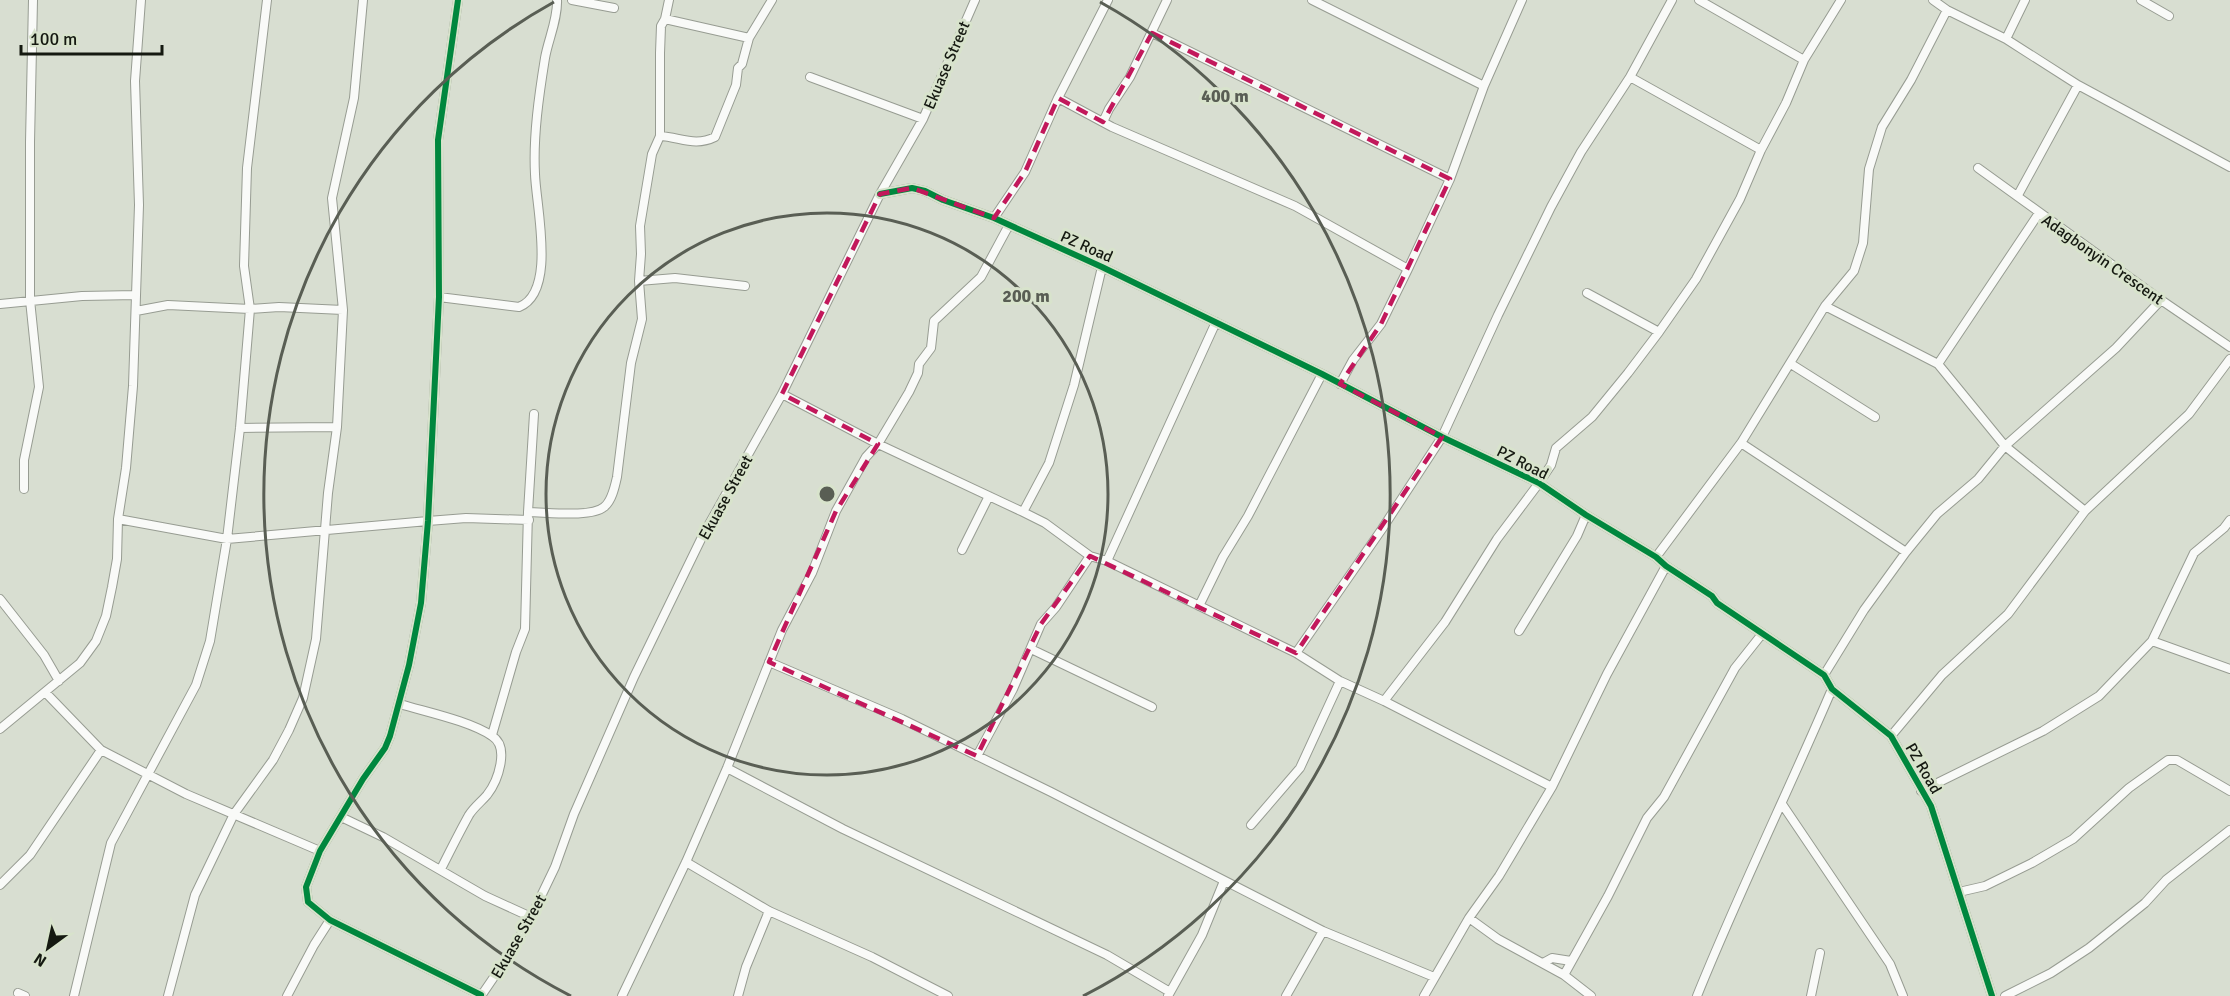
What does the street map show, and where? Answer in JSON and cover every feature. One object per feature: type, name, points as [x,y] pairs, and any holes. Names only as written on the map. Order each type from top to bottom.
[{"type":"street","points":[[24,489],[24,460],[39,387],[30,300],[33,0]]},
{"type":"street","points":[[0,729],[80,663],[96,641],[106,616],[117,559],[118,519],[126,468],[133,386],[139,205],[135,81],[141,0]]},
{"type":"street","points":[[74,996],[111,843],[196,685],[210,641],[227,539],[240,428],[250,309],[244,266],[247,168],[267,0]]},
{"type":"street","points":[[168,996],[195,895],[234,814],[273,760],[289,730],[303,698],[316,639],[327,529],[328,492],[337,427],[343,310],[332,198],[354,98],[363,0]]},
{"type":"street","points":[[458,0],[438,140],[439,297],[428,521],[421,603],[400,704],[385,748],[363,779],[320,851],[306,887],[306,896],[308,902],[330,920],[481,996]]},
{"type":"street","points":[[439,297],[519,307],[534,297],[538,286],[542,253],[534,167],[537,127],[545,58],[557,0]]},
{"type":"street","points":[[572,0],[614,8]]},
{"type":"street","points":[[118,519],[227,539],[466,518],[596,512],[606,506],[613,493],[617,477],[631,363],[642,319],[639,280],[640,226],[648,170],[660,136],[660,53],[662,26],[669,0]]},
{"type":"street","points":[[660,136],[688,142],[705,142],[715,137],[736,85],[738,68],[742,64],[749,38],[772,0]]},
{"type":"street","name":"Ekuase Street","points":[[481,996],[511,952],[531,917],[555,867],[574,814],[634,677],[703,535],[782,394],[879,194],[923,119],[975,0]]},
{"type":"street","points":[[994,218],[1025,171],[1108,0]]},
{"type":"street","points":[[1103,122],[1130,77],[1167,0]]},
{"type":"street","points":[[1312,0],[1484,86]]},
{"type":"street","points":[[1340,384],[1353,360],[1381,324],[1408,268],[1450,179],[1484,86],[1522,0]]},
{"type":"street","points":[[1296,653],[1382,529],[1442,437],[1551,207],[1581,152],[1630,77],[1672,0]]},
{"type":"street","points":[[1699,0],[1804,60]]},
{"type":"street","points":[[1384,701],[1445,622],[1497,539],[1551,465],[1556,448],[1592,417],[1659,332],[1701,269],[1740,199],[1804,60],[1841,0]]},
{"type":"street","points":[[1933,0],[1947,10],[2006,39],[2078,85],[2230,167]]},
{"type":"street","points":[[2006,39],[2025,0]]},
{"type":"street","points":[[2141,0],[2169,16]]},
{"type":"street","points":[[1656,557],[1741,443],[1825,306],[1854,272],[1863,243],[1869,169],[1882,127],[1911,80],[1947,10]]},
{"type":"street","points":[[665,19],[749,38]]},
{"type":"street","points":[[1152,33],[1450,179]]},
{"type":"street","points":[[810,76],[923,119]]},
{"type":"street","points":[[1630,77],[1761,150]]},
{"type":"street","points":[[2018,195],[2078,85]]},
{"type":"street","points":[[1059,98],[1103,122],[1294,207],[1408,268]]},
{"type":"street","name":"Adagbonyin Crescent","points":[[1978,168],[2018,195],[2038,213],[2230,347]]},
{"type":"street","name":"PZ Road","points":[[879,194],[912,188],[994,218],[1216,322],[1442,437],[1539,483],[1586,515],[1656,557],[1762,634],[1824,675],[1832,689],[1891,736],[1930,806],[1992,996]]},
{"type":"street","points":[[1938,364],[2038,213]]},
{"type":"street","points":[[622,996],[687,862],[769,662],[791,611],[812,573],[836,511],[866,457],[878,444],[909,392],[918,373],[919,364],[931,348],[934,321],[981,277],[1009,225]]},
{"type":"street","points":[[1023,512],[1049,463],[1074,385],[1102,267]]},
{"type":"street","points":[[639,280],[675,278],[745,286]]},
{"type":"street","points":[[1587,293],[1659,332]]},
{"type":"street","points":[[0,304],[82,296],[136,295]]},
{"type":"street","points":[[1824,675],[1864,610],[1937,514],[1978,479],[2005,446],[2116,348],[2161,300]]},
{"type":"street","points":[[136,311],[168,305],[343,310]]},
{"type":"street","points":[[1825,306],[1938,364],[2005,446],[2085,511]]},
{"type":"street","points":[[1107,561],[1216,322]]},
{"type":"street","points":[[1891,736],[1942,675],[2008,614],[2085,511],[2189,414],[2230,359]]},
{"type":"street","points":[[1791,364],[1875,417]]},
{"type":"street","points":[[1199,606],[1322,374]]},
{"type":"street","points":[[782,394],[878,444],[1045,523],[1090,556],[1107,561],[1296,653],[1340,681],[1552,787]]},
{"type":"street","points":[[492,735],[525,629],[534,414]]},
{"type":"street","points":[[240,428],[337,427]]},
{"type":"street","points":[[1741,443],[1906,552]]},
{"type":"street","points":[[962,550],[989,496]]},
{"type":"street","points":[[1519,631],[1577,536],[1586,515]]},
{"type":"street","points":[[1921,791],[2043,731],[2099,696],[2152,641],[2194,553],[2227,530],[2230,520]]},
{"type":"street","points":[[977,756],[1013,689],[1041,624],[1056,607],[1090,556]]},
{"type":"street","points":[[1424,996],[1469,918],[1499,876],[1552,787],[1607,674],[1666,566]]},
{"type":"street","points":[[0,599],[44,655],[59,681]]},
{"type":"street","points":[[1564,975],[1608,896],[1647,818],[1664,797],[1735,668],[1762,634]]},
{"type":"street","points":[[2152,641],[2230,669]]},
{"type":"street","points":[[1031,649],[1152,707]]},
{"type":"street","points":[[769,662],[902,719],[1323,931],[1434,976]]},
{"type":"street","points":[[1251,825],[1300,768],[1340,681]]},
{"type":"street","points":[[1697,996],[1832,689]]},
{"type":"street","points":[[45,692],[101,750],[186,794],[320,851]]},
{"type":"street","points":[[400,704],[464,723],[492,735],[499,742],[502,752],[501,763],[489,793],[471,812],[441,869]]},
{"type":"street","points":[[0,885],[30,855],[101,750]]},
{"type":"street","points":[[1959,892],[1985,886],[2032,863],[2073,839],[2128,788],[2168,760],[2177,760],[2230,791]]},
{"type":"street","points":[[727,768],[843,829],[1107,955],[1169,994],[1202,935],[1224,881]]},
{"type":"street","points":[[1782,804],[1890,964],[1903,996]]},
{"type":"street","points":[[341,817],[441,869],[484,896],[531,917]]},
{"type":"street","points":[[2005,996],[2051,973],[2088,948],[2145,903],[2166,880],[2230,830]]},
{"type":"street","points":[[687,862],[769,911],[872,957],[948,996]]},
{"type":"street","points":[[738,996],[746,967],[769,911]]},
{"type":"street","points":[[1469,918],[1498,939],[1564,975],[1591,996]]},
{"type":"street","points":[[287,996],[330,920]]},
{"type":"street","points":[[1286,996],[1323,931]]},
{"type":"street","points":[[1811,996],[1820,953]]},
{"type":"street","points":[[1543,963],[1552,958],[1570,961]]},
{"type":"highlighted area","points":[[1152,33],[1450,179],[1381,324],[1340,384],[1442,437],[1296,653],[1090,556],[1041,624],[977,756],[769,662],[836,511],[878,444],[782,394],[880,194],[912,188],[994,218],[1025,172],[1058,98],[1103,122]]},
{"type":"cycle path","points":[[458,0],[438,140],[439,297],[428,521],[421,603],[409,665],[390,736],[385,748],[363,779],[320,851],[306,887],[308,902],[330,920],[481,995]]},
{"type":"cycle path","points":[[880,194],[912,188],[994,218],[1102,267],[1539,483],[1586,515],[1656,557],[1712,596],[1717,603],[1824,675],[1832,689],[1891,736],[1931,806],[1992,996]]}]
